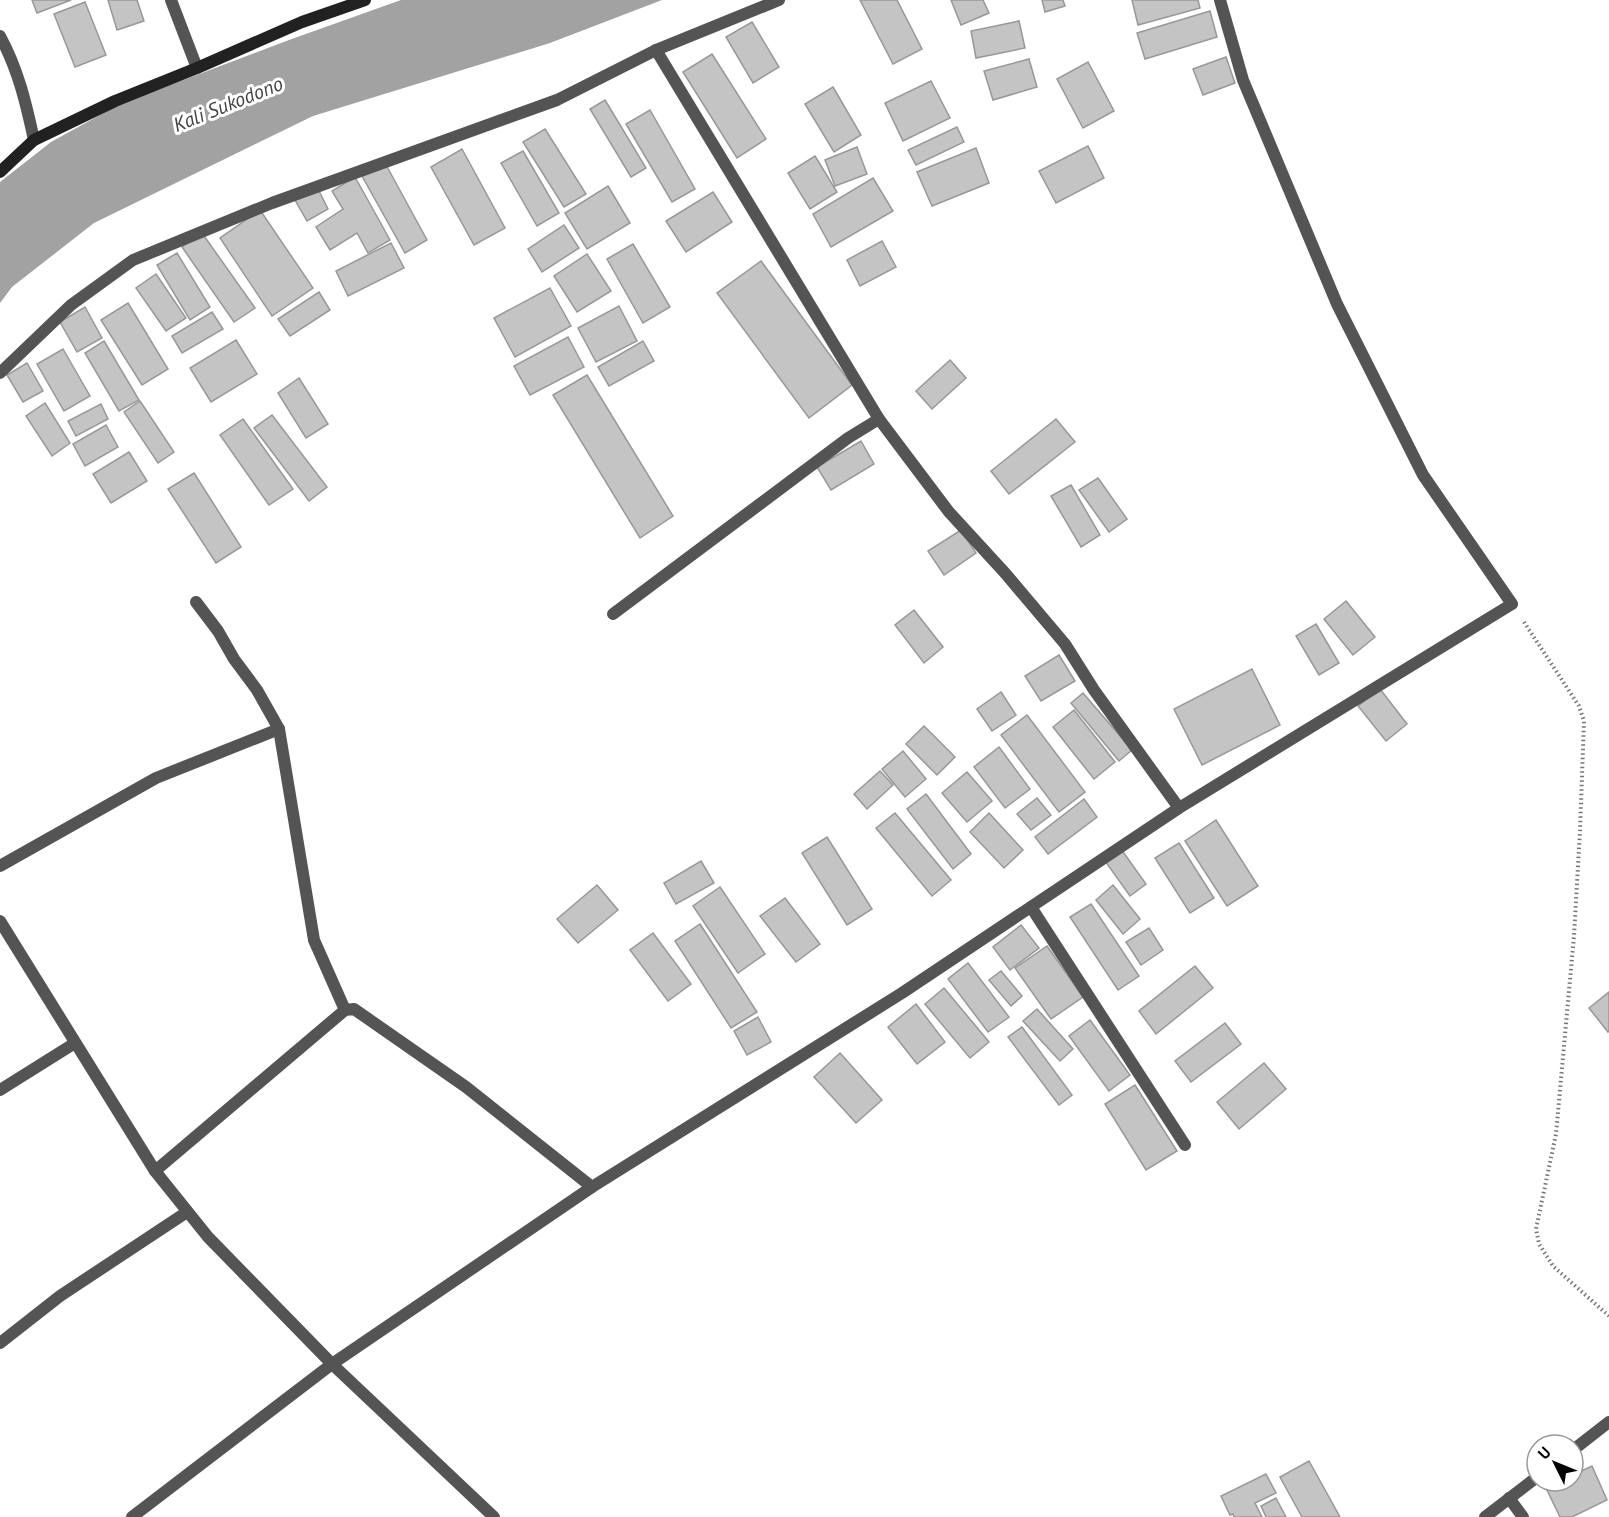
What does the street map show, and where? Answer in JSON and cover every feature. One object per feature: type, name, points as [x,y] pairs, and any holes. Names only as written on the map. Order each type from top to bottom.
[{"type":"main road","points":[[0,172],[34,140],[115,101],[302,22],[365,0]]},
{"type":"street","points":[[171,0],[197,68]]},
{"type":"street","points":[[132,1517],[332,1364],[592,1187],[902,993],[1179,808],[1512,604],[1423,475],[1337,304],[1243,80],[1220,0]]},
{"type":"street","points":[[0,373],[70,305],[134,260],[272,203],[557,100],[656,50],[771,2]]},
{"type":"street","points":[[0,36],[11,56],[23,91],[34,140]]},
{"type":"street","points":[[656,50],[879,419],[949,512],[1065,644],[1179,808]]},
{"type":"street","points":[[613,614],[848,438],[879,419]]},
{"type":"street","points":[[196,602],[257,690],[279,729],[314,940],[345,1010]]},
{"type":"street","points":[[0,866],[156,778],[279,729]]},
{"type":"street","points":[[1031,907],[1185,1145]]},
{"type":"street","points":[[0,921],[155,1171],[187,1212],[208,1237],[332,1364],[494,1517]]},
{"type":"street","points":[[155,1171],[345,1010],[354,1009],[466,1087],[592,1187]]},
{"type":"street","points":[[0,1090],[75,1043]]},
{"type":"street","points":[[0,1343],[60,1296],[187,1212]]},
{"type":"street","points":[[1585,1441],[1609,1422]]},
{"type":"street","points":[[1485,1517],[1525,1486]]},
{"type":"street","points":[[1509,1498],[1523,1517]]},
{"type":"path","points":[[1512,604],[1580,706],[1584,721],[1577,890],[1557,1124],[1536,1229],[1539,1244],[1553,1266],[1609,1316]]},
{"type":"water","name":"Kali Sukodono","points":[[401,0],[662,0],[550,43],[313,116],[94,223],[12,287],[0,303],[0,182],[51,142],[120,104]]},
{"type":"building","points":[[32,0],[71,0],[37,13]]},
{"type":"building","points":[[108,0],[137,0],[144,21],[117,30]]},
{"type":"building","points":[[860,0],[897,0],[922,49],[893,64]]},
{"type":"building","points":[[951,0],[983,0],[989,13],[961,25]]},
{"type":"building","points":[[1042,0],[1063,0],[1065,6],[1045,12]]},
{"type":"building","points":[[1132,0],[1198,0],[1200,8],[1138,25]]},
{"type":"building","points":[[85,2],[106,55],[75,67],[54,14]]},
{"type":"building","points":[[1210,11],[1217,37],[1145,59],[1137,33]]},
{"type":"building","points":[[1019,21],[1025,48],[976,58],[971,31]]},
{"type":"building","points":[[752,22],[779,67],[753,83],[726,37]]},
{"type":"building","points":[[712,54],[766,139],[737,158],[683,72]]},
{"type":"building","points":[[1226,57],[1235,83],[1203,95],[1193,69]]},
{"type":"building","points":[[1029,59],[1037,87],[993,100],[984,71]]},
{"type":"building","points":[[1088,62],[1114,111],[1083,128],[1057,79]]},
{"type":"building","points":[[931,81],[950,118],[903,141],[885,103]]},
{"type":"building","points":[[833,87],[861,135],[834,152],[805,104]]},
{"type":"building","points":[[605,100],[646,168],[631,177],[590,109]]},
{"type":"building","points":[[650,110],[695,189],[672,202],[626,124]]},
{"type":"building","points":[[957,127],[964,142],[916,165],[908,150]]},
{"type":"building","points":[[545,129],[586,194],[564,207],[523,142]]},
{"type":"building","points":[[1088,146],[1104,178],[1056,203],[1039,171]]},
{"type":"building","points":[[857,147],[867,174],[835,186],[825,160]]},
{"type":"building","points":[[976,148],[989,183],[932,206],[917,172]]},
{"type":"building","points":[[462,149],[505,228],[474,245],[431,167]]},
{"type":"building","points":[[523,151],[559,213],[537,226],[501,163]]},
{"type":"building","points":[[815,156],[837,192],[810,209],[788,173]]},
{"type":"building","points":[[385,163],[427,240],[405,253],[362,176]]},
{"type":"building","points":[[355,177],[390,240],[368,253],[357,233],[330,250],[316,227],[343,209],[332,191]]},
{"type":"building","points":[[873,178],[893,211],[831,247],[813,214]]},
{"type":"building","points":[[608,186],[630,223],[587,249],[565,213]]},
{"type":"building","points":[[317,187],[328,209],[307,221],[295,200]]},
{"type":"building","points":[[713,192],[732,222],[686,252],[666,221]]},
{"type":"building","points":[[260,210],[313,288],[272,316],[220,238]]},
{"type":"building","points":[[564,225],[579,248],[542,272],[528,249]]},
{"type":"building","points":[[202,233],[255,308],[234,322],[182,247]]},
{"type":"building","points":[[882,241],[896,267],[860,286],[847,260]]},
{"type":"building","points":[[391,243],[404,268],[348,296],[336,271]]},
{"type":"building","points":[[633,244],[670,307],[643,323],[607,259]]},
{"type":"building","points":[[177,253],[210,307],[190,320],[157,265]]},
{"type":"building","points":[[587,254],[611,291],[577,312],[554,276]]},
{"type":"building","points":[[761,261],[852,385],[809,418],[717,293]]},
{"type":"building","points":[[156,274],[186,318],[166,331],[136,288]]},
{"type":"building","points":[[550,288],[571,326],[515,357],[494,318]]},
{"type":"building","points":[[319,292],[330,310],[290,336],[278,319]]},
{"type":"building","points":[[128,303],[168,369],[142,385],[101,320]]},
{"type":"building","points":[[619,306],[637,341],[596,362],[578,328]]},
{"type":"building","points":[[85,307],[102,338],[77,352],[60,322]]},
{"type":"building","points":[[212,312],[223,329],[182,353],[172,336]]},
{"type":"building","points":[[568,337],[584,367],[530,395],[514,366]]},
{"type":"building","points":[[236,340],[257,374],[211,402],[190,368]]},
{"type":"building","points":[[104,341],[139,400],[119,411],[85,353]]},
{"type":"building","points":[[643,341],[654,361],[609,386],[598,367]]},
{"type":"building","points":[[63,349],[90,396],[64,411],[37,364]]},
{"type":"building","points":[[950,360],[966,378],[932,409],[916,391]]},
{"type":"building","points":[[27,363],[43,391],[23,402],[7,375]]},
{"type":"building","points":[[587,375],[673,516],[640,538],[553,395]]},
{"type":"building","points":[[299,378],[328,424],[306,438],[278,393]]},
{"type":"building","points":[[140,401],[174,452],[158,463],[124,412]]},
{"type":"building","points":[[45,403],[70,443],[52,456],[26,416]]},
{"type":"building","points":[[101,404],[108,419],[76,436],[68,421]]},
{"type":"building","points":[[272,415],[327,487],[309,501],[254,428]]},
{"type":"building","points":[[243,419],[293,489],[269,505],[220,435]]},
{"type":"building","points":[[1056,419],[1075,442],[1009,494],[991,471]]},
{"type":"building","points":[[106,425],[118,447],[85,466],[73,444]]},
{"type":"building","points":[[861,441],[874,464],[831,490],[817,467]]},
{"type":"building","points":[[129,452],[147,481],[111,503],[93,474]]},
{"type":"building","points":[[194,473],[241,547],[216,563],[168,489]]},
{"type":"building","points":[[1098,478],[1127,519],[1109,532],[1079,490]]},
{"type":"building","points":[[1071,485],[1100,535],[1081,547],[1051,496]]},
{"type":"building","points":[[961,530],[976,553],[944,575],[928,551]]},
{"type":"building","points":[[1346,601],[1375,637],[1353,655],[1324,619]]},
{"type":"building","points":[[914,610],[943,647],[924,663],[895,625]]},
{"type":"building","points":[[1316,624],[1339,663],[1319,675],[1296,636]]},
{"type":"building","points":[[1059,655],[1075,681],[1041,701],[1025,676]]},
{"type":"building","points":[[1252,669],[1280,725],[1202,765],[1174,709]]},
{"type":"building","points":[[1380,689],[1407,724],[1386,741],[1358,706]]},
{"type":"building","points":[[1001,692],[1016,715],[992,731],[977,709]]},
{"type":"building","points":[[1083,693],[1132,750],[1119,761],[1071,703]]},
{"type":"building","points":[[1074,710],[1115,762],[1094,779],[1053,727]]},
{"type":"building","points":[[1027,715],[1085,792],[1059,812],[1001,735]]},
{"type":"building","points":[[924,726],[955,757],[937,775],[906,744]]},
{"type":"building","points":[[999,747],[1030,789],[1005,808],[974,767]]},
{"type":"building","points":[[903,751],[926,779],[905,797],[882,769]]},
{"type":"building","points":[[880,771],[893,785],[867,809],[854,794]]},
{"type":"building","points":[[967,772],[992,801],[967,822],[942,793]]},
{"type":"building","points":[[926,794],[971,854],[953,869],[907,809]]},
{"type":"building","points":[[1037,798],[1051,815],[1031,830],[1017,814]]},
{"type":"building","points":[[1084,799],[1097,817],[1048,854],[1035,837]]},
{"type":"building","points":[[895,813],[951,880],[932,896],[876,828]]},
{"type":"building","points":[[989,813],[1023,850],[1004,868],[970,832]]},
{"type":"building","points":[[1216,820],[1258,886],[1227,906],[1185,841]]},
{"type":"building","points":[[827,837],[872,909],[847,925],[802,853]]},
{"type":"building","points":[[1179,843],[1214,898],[1190,913],[1155,858]]},
{"type":"building","points":[[1121,849],[1146,884],[1130,896],[1105,861]]},
{"type":"building","points":[[701,861],[714,883],[676,904],[664,883]]},
{"type":"building","points":[[597,885],[618,910],[578,943],[557,919]]},
{"type":"building","points":[[1113,885],[1140,919],[1123,934],[1096,900]]},
{"type":"building","points":[[720,887],[765,954],[738,973],[693,906]]},
{"type":"building","points":[[785,898],[820,944],[796,962],[760,916]]},
{"type":"building","points":[[1091,904],[1139,976],[1118,990],[1070,917]]},
{"type":"building","points":[[700,924],[757,1012],[731,1028],[675,941]]},
{"type":"building","points":[[1021,925],[1039,948],[1010,970],[993,947]]},
{"type":"building","points":[[1149,928],[1163,950],[1141,965],[1126,942]]},
{"type":"building","points":[[653,933],[691,984],[668,1001],[630,950]]},
{"type":"building","points":[[1047,946],[1083,997],[1051,1019],[1015,968]]},
{"type":"building","points":[[968,963],[1009,1017],[988,1032],[948,979]]},
{"type":"building","points":[[1195,966],[1213,988],[1156,1034],[1139,1011]]},
{"type":"building","points":[[1001,971],[1022,996],[1011,1006],[989,980]]},
{"type":"building","points":[[944,988],[989,1042],[970,1058],[925,1004]]},
{"type":"building","points":[[1609,992],[1609,1031],[1608,1032],[1589,1008]]},
{"type":"building","points":[[916,1004],[945,1042],[917,1064],[888,1027]]},
{"type":"building","points":[[1037,1009],[1073,1049],[1060,1061],[1023,1021]]},
{"type":"building","points":[[758,1017],[771,1042],[747,1055],[734,1031]]},
{"type":"building","points":[[1090,1020],[1130,1075],[1109,1091],[1069,1036]]},
{"type":"building","points":[[1225,1023],[1241,1044],[1191,1082],[1175,1061]]},
{"type":"building","points":[[1022,1027],[1072,1095],[1059,1105],[1008,1037]]},
{"type":"building","points":[[840,1053],[882,1100],[856,1123],[814,1077]]},
{"type":"building","points":[[1264,1063],[1286,1089],[1239,1129],[1217,1102]]},
{"type":"building","points":[[1135,1085],[1177,1151],[1146,1170],[1105,1104]]},
{"type":"building","points":[[1309,1461],[1340,1517],[1302,1517],[1280,1477]]},
{"type":"building","points":[[1592,1466],[1607,1500],[1572,1517],[1560,1517],[1548,1493],[1585,1493],[1585,1469]]},
{"type":"building","points":[[1266,1474],[1276,1493],[1255,1503],[1262,1517],[1230,1515],[1221,1496]]},
{"type":"building","points":[[1276,1498],[1286,1517],[1266,1517],[1261,1506]]}]
